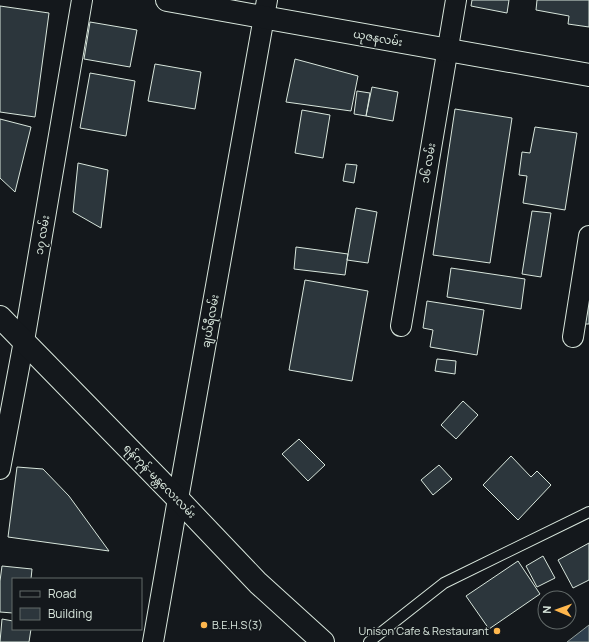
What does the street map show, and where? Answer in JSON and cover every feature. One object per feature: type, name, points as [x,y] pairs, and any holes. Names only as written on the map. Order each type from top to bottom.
[{"type":"main road","name":"ယုဇနလမ်း","points":[[167,0],[266,8],[448,50],[589,75]]},
{"type":"main road","name":"ရန်ကုန်-မန္တလေးလမ်း","points":[[0,317],[178,498],[258,582],[323,642]]},
{"type":"street","name":"၁၇ လမ်း","points":[[0,469],[2,445],[24,341],[82,0]]},
{"type":"street","name":"၁၆ လမ်း","points":[[400,326],[456,0]]},
{"type":"street","name":"ချယ်ရီလမ်း","points":[[154,642],[178,498],[266,8]]},
{"type":"street","points":[[573,337],[589,236]]},
{"type":"lane","points":[[369,642],[444,583],[589,512]]},
{"type":"water","points":[[589,625],[589,642],[567,642]]},
{"type":"building","points":[[472,0],[509,0],[507,13],[471,6]]},
{"type":"building","points":[[537,0],[589,0],[589,27],[568,24],[569,16],[536,10]]},
{"type":"building","points":[[0,6],[49,13],[35,117],[0,112]]},
{"type":"building","points":[[90,22],[137,30],[130,67],[84,59]]},
{"type":"building","points":[[295,59],[358,76],[351,111],[286,102]]},
{"type":"building","points":[[155,64],[201,72],[195,109],[148,101]]},
{"type":"building","points":[[90,73],[135,81],[126,136],[80,128]]},
{"type":"building","points":[[372,87],[398,92],[393,121],[366,116]]},
{"type":"building","points":[[357,91],[370,93],[366,116],[354,114]]},
{"type":"building","points":[[455,109],[512,118],[490,263],[433,255]]},
{"type":"building","points":[[302,110],[330,115],[323,158],[295,153]]},
{"type":"building","points":[[0,119],[31,127],[15,192],[0,178]]},
{"type":"building","points":[[535,127],[577,133],[565,210],[523,203],[527,176],[519,175],[522,152],[530,153]]},
{"type":"building","points":[[78,163],[108,170],[101,228],[73,212]]},
{"type":"building","points":[[346,164],[357,165],[354,183],[343,181]]},
{"type":"building","points":[[356,208],[377,212],[368,263],[347,260]]},
{"type":"building","points":[[532,211],[551,213],[541,277],[522,274]]},
{"type":"building","points":[[296,247],[348,254],[345,275],[294,269]]},
{"type":"building","points":[[451,268],[525,279],[521,309],[447,297]]},
{"type":"building","points":[[305,280],[368,291],[352,381],[289,370]]},
{"type":"building","points":[[589,286],[589,324],[585,324],[587,313],[584,313]]},
{"type":"building","points":[[427,301],[484,310],[477,355],[430,347],[433,330],[423,328]]},
{"type":"building","points":[[437,359],[456,361],[455,374],[435,371]]},
{"type":"building","points":[[463,401],[478,415],[456,439],[441,425]]},
{"type":"building","points":[[299,439],[325,465],[308,481],[282,454]]},
{"type":"building","points":[[511,456],[531,477],[537,471],[551,485],[518,520],[483,485]]},
{"type":"building","points":[[439,465],[452,479],[433,495],[421,480]]},
{"type":"building","points":[[17,467],[43,469],[69,496],[109,551],[8,537]]},
{"type":"building","points":[[589,543],[589,580],[573,588],[558,560]]},
{"type":"building","points":[[543,556],[555,578],[537,587],[526,566]]},
{"type":"building","points":[[518,561],[537,590],[537,596],[489,629],[466,596]]},
{"type":"building","points":[[2,566],[32,569],[31,578],[12,578],[12,613],[0,612],[0,581]]},
{"type":"building","points":[[2,619],[12,621],[12,630],[31,630],[29,642],[0,642]]},
{"type":"place","name":"B.E.H.S(3)","points":[[204,625]]},
{"type":"place","name":"Unison Cafe & Restaurant","points":[[497,631]]}]
